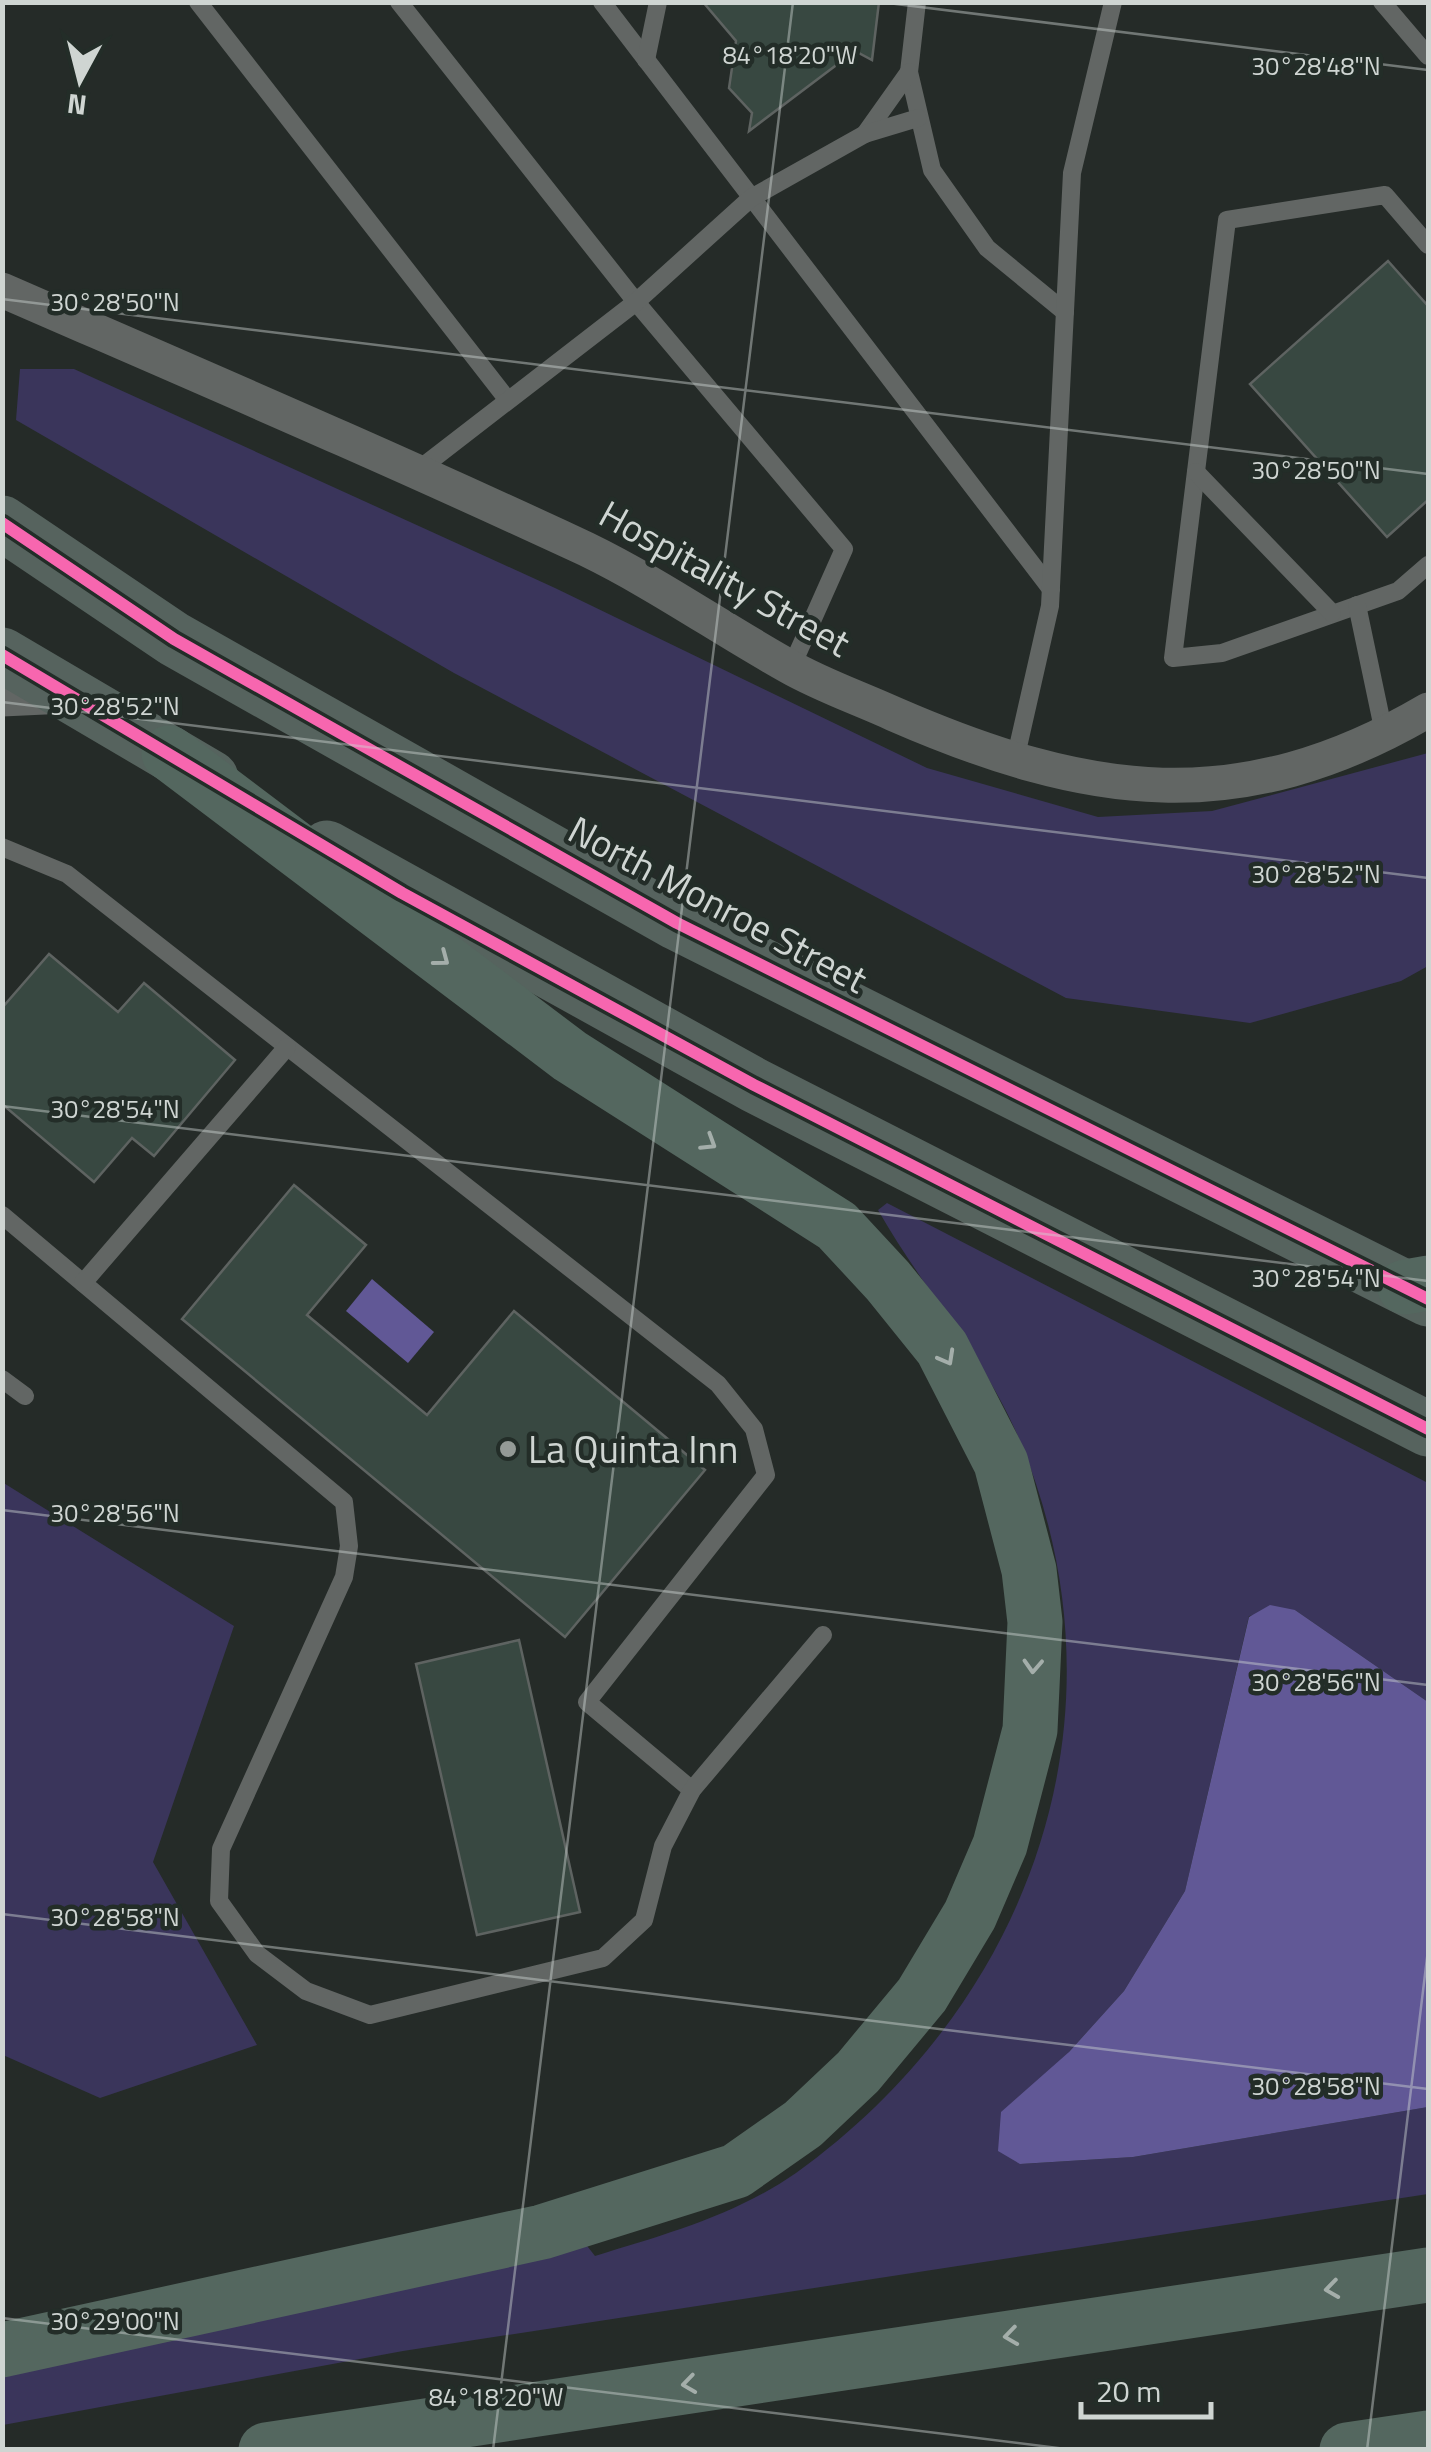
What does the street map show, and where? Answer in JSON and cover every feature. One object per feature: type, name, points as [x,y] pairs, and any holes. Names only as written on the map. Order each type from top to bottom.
[{"type":"highway","points":[[2,2350],[542,2232],[736,2172],[802,2124],[858,2072],[922,1995],[970,1915],[1000,1846],[1030,1730],[1035,1622],[1029,1570],[1001,1463],[942,1348],[888,1281],[837,1226],[570,1056],[169,752]]},
{"type":"highway","points":[[266,2450],[1428,2274]]},
{"type":"highway","points":[[1347,2450],[1428,2438]]},
{"type":"main road","name":"North Monroe Street","points":[[2,523],[174,639],[677,922],[1421,1290]]},
{"type":"main road","points":[[2,655],[402,893],[754,1086],[1428,1429]]},
{"type":"street","name":"Hospitality Street","points":[[2,290],[417,471],[621,566],[791,668],[943,735],[1015,760],[1108,784],[1184,786],[1243,781],[1322,760],[1428,710]]},
{"type":"street","points":[[2,699],[70,696]]},
{"type":"lane","points":[[198,2],[507,399]]},
{"type":"lane","points":[[399,2],[636,302],[844,549],[791,668]]},
{"type":"lane","points":[[602,2],[1051,589]]},
{"type":"lane","points":[[646,60],[658,2]]},
{"type":"lane","points":[[917,2],[909,72],[932,170],[988,248],[1065,312]]},
{"type":"lane","points":[[1015,760],[1051,589],[1072,173],[1113,2]]},
{"type":"lane","points":[[1382,2],[1428,56]]},
{"type":"lane","points":[[865,134],[909,72]]},
{"type":"lane","points":[[417,471],[636,302],[751,198],[865,134],[918,118]]},
{"type":"lane","points":[[1428,245],[1385,194],[1227,220],[1173,658],[1222,653],[1398,591],[1428,565]]},
{"type":"lane","points":[[1196,472],[1332,613]]},
{"type":"lane","points":[[1357,605],[1384,733]]},
{"type":"lane","points":[[2,846],[67,874],[718,1384],[754,1429],[766,1475],[587,1702],[692,1790]]},
{"type":"lane","points":[[83,1283],[288,1047]]},
{"type":"lane","points":[[2,1215],[344,1502],[349,1546],[344,1578],[220,1849],[219,1901],[257,1954],[306,1992],[370,2014],[603,1958],[644,1920],[663,1846],[692,1790],[823,1636]]},
{"type":"lane","points":[[2,1379],[25,1396]]},
{"type":"shaded area","points":[[20,369],[74,369],[555,588],[927,768],[1098,817],[1212,811],[1428,753],[1428,966],[1401,981],[1250,1023],[1066,998],[454,673],[16,420]]},
{"type":"shaded area","points":[[887,1203],[1428,1483],[1428,1702],[1295,1610],[1249,1616],[1185,1891],[1124,1991],[1069,2052],[1021,2164],[1133,2157],[1428,2107],[1428,2194],[403,2351],[3,2425],[2,2368],[584,2242],[595,2256],[724,2212],[796,2173],[878,2104],[947,2025],[1001,1939],[1039,1846],[1061,1748],[1066,1647],[1053,1544],[1020,1441],[972,1352],[878,1210]]},
{"type":"shaded area","points":[[372,1279],[434,1332],[408,1363],[346,1311]]},
{"type":"shaded area","points":[[2,1482],[234,1626],[153,1862],[257,2045],[100,2098],[3,2055]]},
{"type":"shaded area","points":[[1270,1605],[1295,1610],[1428,1702],[1428,2107],[1133,2157],[1020,2164],[998,2151],[1001,2112],[1069,2052],[1124,1991],[1185,1891],[1249,1617]]},
{"type":"building","points":[[703,2],[879,2],[872,60],[855,51],[749,131],[752,113],[729,88],[736,41]]},
{"type":"building","points":[[1388,261],[1428,306],[1428,500],[1387,537],[1250,384]]},
{"type":"building","points":[[49,954],[118,1012],[144,983],[235,1060],[154,1156],[132,1138],[94,1182],[2,1104],[2,1008]]},
{"type":"building","points":[[294,1185],[366,1245],[307,1315],[427,1415],[514,1311],[705,1470],[565,1637],[182,1319]]},
{"type":"building","points":[[519,1640],[580,1912],[477,1935],[416,1664]]},
{"type":"cycle path","points":[[2,523],[174,639],[677,923],[1428,1299]]},
{"type":"cycle path","points":[[2,655],[402,893],[754,1085],[1428,1429]]},
{"type":"place","name":"La Quinta Inn","points":[[508,1449]]}]
